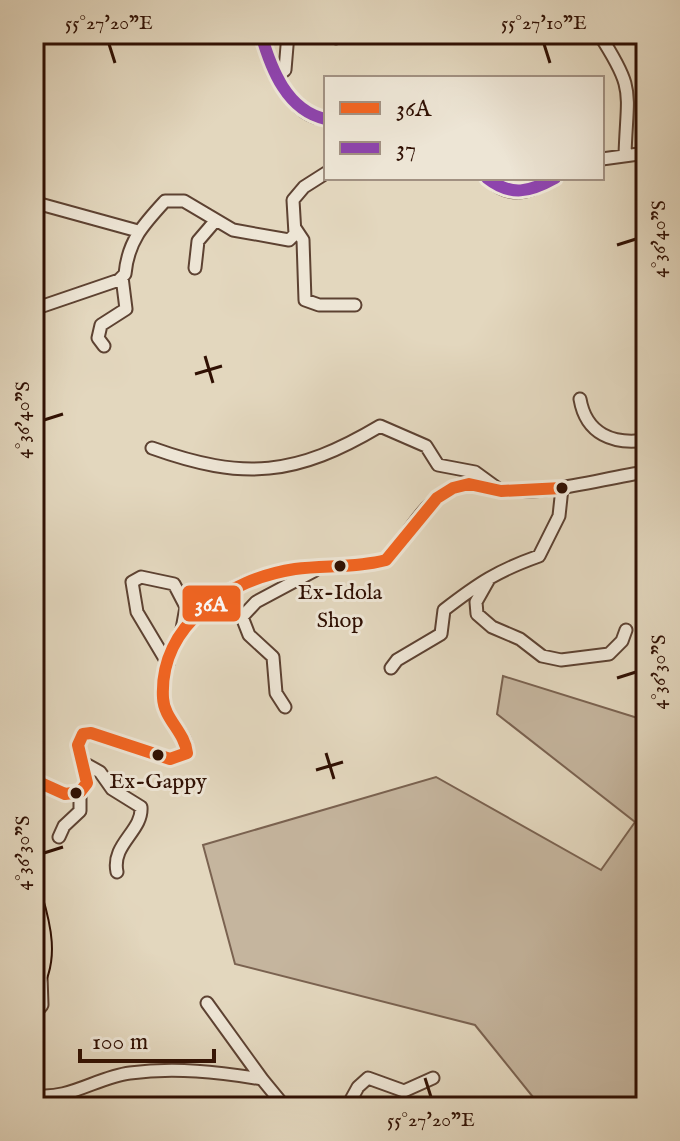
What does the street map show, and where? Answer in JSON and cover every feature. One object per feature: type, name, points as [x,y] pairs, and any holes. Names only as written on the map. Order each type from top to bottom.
[{"type":"main road","points":[[34,896],[44,938],[37,981]]},
{"type":"street","points":[[261,34],[271,63],[288,96],[309,116],[324,119]]},
{"type":"street","points":[[279,75],[285,70],[288,34]]},
{"type":"street","points":[[324,34],[336,38],[347,34]]},
{"type":"street","points":[[367,34],[401,34]]},
{"type":"street","points":[[599,34],[624,72],[631,101],[625,155]]},
{"type":"street","points":[[604,159],[646,153]]},
{"type":"street","points":[[104,346],[98,338],[101,325],[126,309],[122,277],[130,243],[165,201],[174,199],[233,230],[281,240],[295,234],[293,200],[304,187],[324,174]]},
{"type":"street","points":[[489,180],[496,186],[518,194],[531,192],[552,180]]},
{"type":"street","points":[[40,204],[138,231]]},
{"type":"street","points":[[195,268],[198,241],[216,220]]},
{"type":"street","points":[[295,227],[303,240],[305,300],[319,305],[355,305]]},
{"type":"street","points":[[34,309],[122,277]]},
{"type":"street","points":[[580,399],[583,413],[593,430],[622,443],[646,440]]},
{"type":"street","points":[[152,448],[220,469],[275,467],[316,460],[350,445],[380,426],[426,446],[438,465],[475,472],[501,491]]},
{"type":"street","points":[[181,634],[206,604],[236,585],[294,569],[386,560],[437,498],[453,488],[469,484],[501,491],[562,488],[646,472]]},
{"type":"street","points":[[391,668],[397,660],[441,634],[444,610],[494,572],[539,556],[559,516],[562,488]]},
{"type":"street","points":[[285,707],[276,693],[273,657],[249,635],[242,617],[256,602],[322,568]]},
{"type":"street","points":[[494,572],[476,602],[477,614],[492,627],[520,639],[542,656],[561,660],[609,654],[622,641],[626,630]]},
{"type":"street","points":[[59,837],[64,826],[80,811],[80,792],[87,783],[78,738],[91,733],[170,759],[187,753],[187,743],[164,705],[168,664],[181,634],[186,607],[174,584],[141,577],[132,582],[137,612],[168,664]]},
{"type":"street","points":[[82,762],[100,772],[112,789],[141,807],[141,818],[121,843],[115,863],[117,872]]},
{"type":"street","points":[[34,780],[65,794],[80,792]]},
{"type":"street","points":[[34,1015],[42,1005],[37,981]]},
{"type":"street","points":[[207,1003],[285,1107]]},
{"type":"street","points":[[34,1095],[72,1093],[99,1080],[131,1073],[207,1070],[262,1079]]},
{"type":"street","points":[[347,1107],[358,1087],[368,1078],[404,1091],[433,1078]]},
{"type":"shaded area","points":[[503,676],[644,720],[646,715],[646,1107],[530,1107],[533,1097],[475,1025],[235,964],[203,845],[436,777],[601,870],[635,822],[497,714]]},
{"type":"transit line","name":"37","points":[[261,34],[276,74],[291,98],[312,114],[324,118]]},
{"type":"transit line","name":"37","points":[[490,180],[512,190],[537,187],[551,180]]},
{"type":"transit line","name":"36A","points":[[34,780],[65,794],[80,792],[87,783],[78,745],[83,734],[91,733],[170,759],[187,753],[183,738],[164,706],[165,672],[173,648],[186,627],[223,595],[270,574],[386,560],[437,498],[453,488],[469,484],[501,491],[562,488]]},
{"type":"place","name":"Ex-Idola Shop","points":[[340,566]]},
{"type":"place","name":"Ex-Gappy","points":[[158,755]]}]
